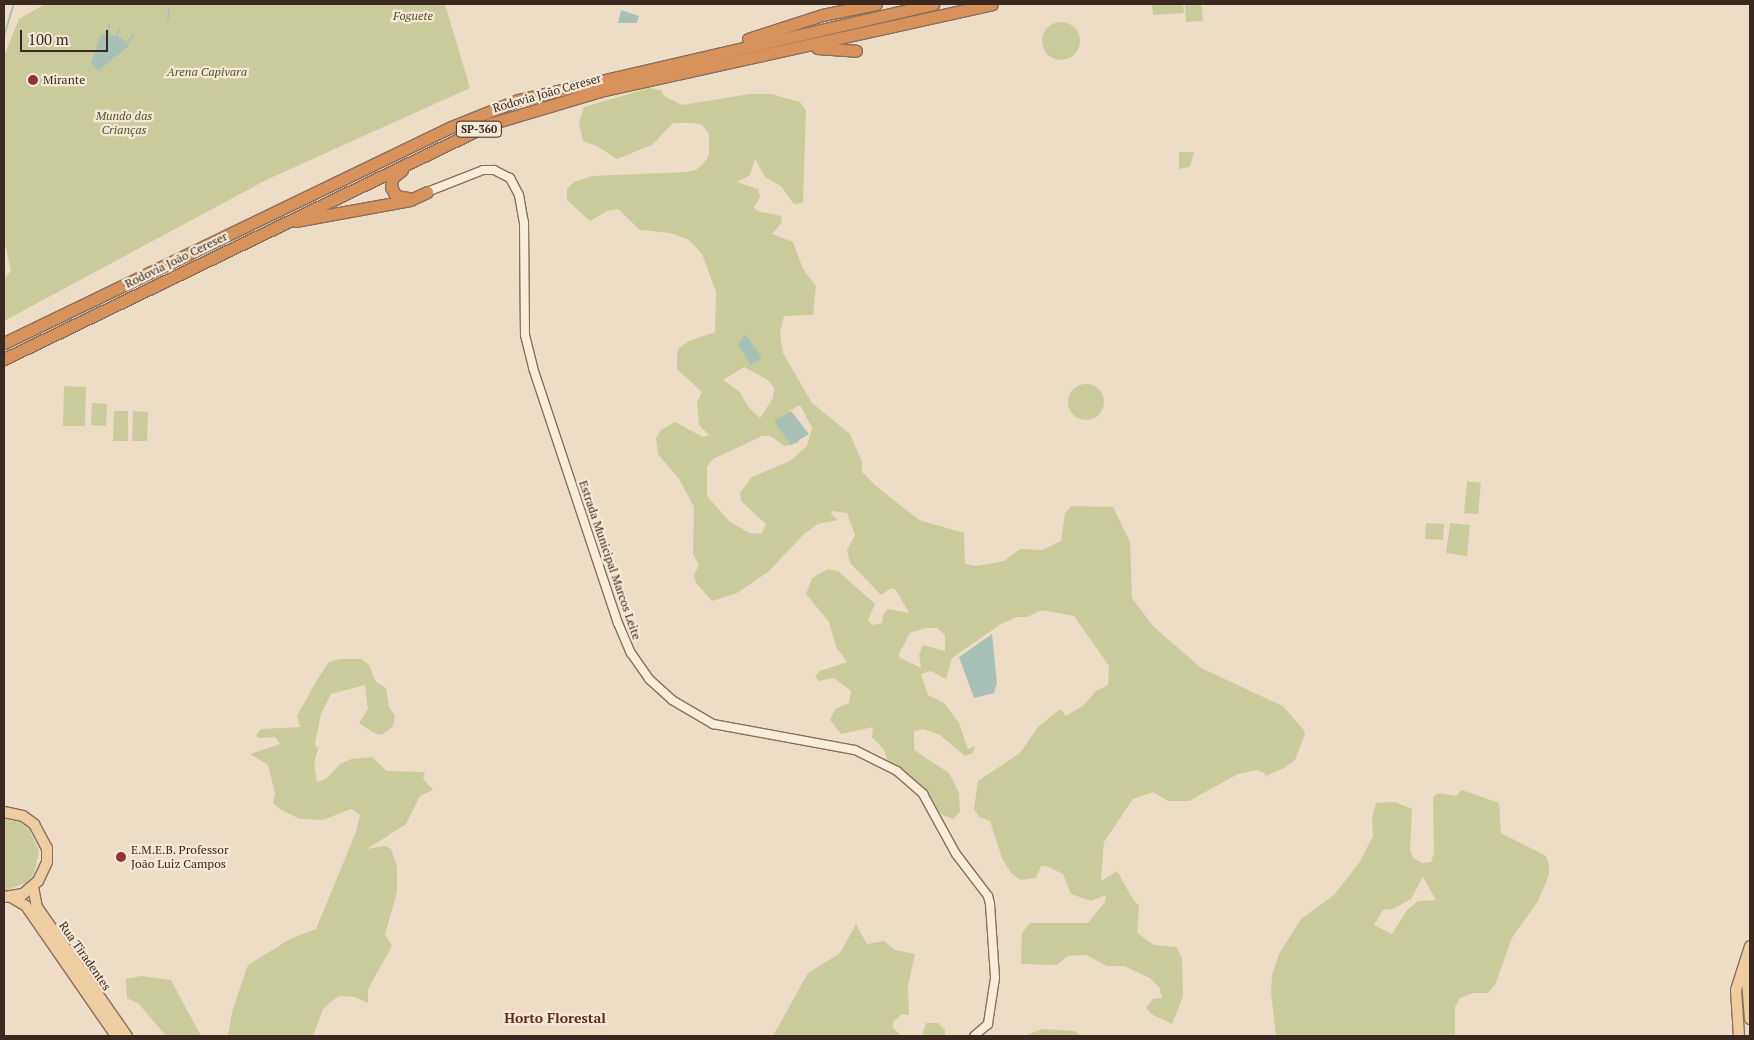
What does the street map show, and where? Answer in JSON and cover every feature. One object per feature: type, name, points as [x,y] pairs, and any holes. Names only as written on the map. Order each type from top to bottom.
[{"type":"highway","points":[[711,53],[773,29],[876,4]]},
{"type":"highway","name":"Rodovia João Cereser","points":[[4,343],[485,112],[558,88],[933,4]]},
{"type":"highway","name":"Rodovia João Cereser","points":[[4,359],[475,130],[527,111],[600,91],[991,4]]},
{"type":"highway","points":[[766,54],[829,47],[856,52]]},
{"type":"highway","points":[[412,160],[392,178],[393,192],[400,198],[427,192]]},
{"type":"highway","points":[[281,224],[410,200],[427,192]]},
{"type":"main road","points":[[4,812],[23,816],[43,835],[47,862],[33,887],[7,897]]},
{"type":"main road","name":"Rua Tiradentes","points":[[33,887],[36,907],[127,1036]]},
{"type":"main road","name":"Rua Tiradentes","points":[[7,897],[26,906],[116,1036]]},
{"type":"main road","points":[[1749,1016],[1745,976],[1750,945]]},
{"type":"main road","points":[[1739,1036],[1736,990],[1750,945]]},
{"type":"main road","points":[[1749,1016],[1750,968]]},
{"type":"street","name":"Estrada Municipal Marcos Leite","points":[[427,192],[483,170],[494,170],[510,178],[519,195],[524,222],[525,335],[533,368],[618,623],[631,653],[649,679],[672,700],[713,724],[855,750],[897,771],[923,794],[956,854],[988,896],[990,904],[995,978],[988,1024],[974,1036]]},
{"type":"green space","name":"Mundo das Crianças","points":[[45,4],[445,4],[470,88],[266,180],[4,321],[4,279],[11,271],[4,239],[4,56],[19,19]]},
{"type":"green space","points":[[1152,4],[1183,4],[1184,13],[1153,15]]},
{"type":"green space","points":[[1185,4],[1201,4],[1203,21],[1186,22]]},
{"type":"green space","points":[[1061,22],[1074,28],[1080,41],[1074,54],[1061,60],[1048,54],[1042,41],[1048,28]]},
{"type":"green space","points":[[649,88],[661,90],[664,96],[682,105],[750,94],[771,94],[800,102],[806,110],[803,203],[794,204],[781,186],[765,177],[755,159],[750,175],[737,182],[758,189],[760,197],[754,207],[757,211],[781,216],[782,222],[772,234],[793,242],[803,269],[816,286],[813,315],[784,316],[780,333],[783,353],[812,403],[850,434],[862,462],[862,472],[876,486],[919,520],[964,533],[965,564],[976,566],[1004,561],[1020,549],[1042,550],[1061,541],[1065,513],[1072,506],[1113,507],[1130,542],[1132,598],[1153,626],[1201,668],[1283,706],[1303,729],[1305,734],[1295,760],[1284,768],[1264,777],[1266,774],[1257,770],[1238,774],[1189,801],[1168,801],[1153,792],[1133,799],[1104,842],[1101,881],[1117,871],[1134,901],[1139,905],[1137,933],[1154,945],[1176,947],[1182,958],[1183,996],[1172,1024],[1153,1015],[1146,1008],[1153,999],[1162,998],[1159,987],[1150,978],[1124,966],[1107,966],[1086,955],[1067,956],[1057,965],[1021,964],[1022,933],[1030,923],[1088,923],[1105,902],[1106,895],[1091,901],[1071,894],[1063,874],[1046,866],[1041,866],[1036,878],[1021,880],[1011,873],[1002,858],[990,821],[979,817],[974,809],[978,781],[1020,753],[1038,727],[1060,709],[1066,716],[1084,705],[1096,691],[1108,685],[1109,666],[1074,616],[1042,610],[1027,617],[1017,617],[1001,624],[952,658],[946,679],[931,671],[921,674],[928,695],[944,703],[959,723],[968,749],[975,746],[973,753],[965,756],[940,735],[923,729],[914,731],[914,750],[949,773],[959,793],[960,812],[953,819],[943,815],[903,780],[893,776],[884,750],[872,737],[873,727],[841,734],[830,720],[835,709],[849,703],[851,691],[834,678],[819,681],[815,677],[820,671],[847,662],[836,647],[829,622],[806,594],[812,578],[828,569],[838,571],[875,604],[868,620],[872,625],[882,623],[883,615],[888,609],[909,613],[896,590],[891,588],[881,595],[850,563],[847,550],[855,535],[847,513],[832,511],[831,514],[838,520],[818,524],[804,534],[768,572],[737,593],[712,601],[696,583],[694,575],[699,565],[693,554],[694,507],[679,479],[658,454],[656,438],[661,430],[675,422],[703,437],[709,435],[699,425],[697,402],[702,392],[677,369],[677,356],[679,348],[689,341],[715,332],[716,292],[702,254],[689,240],[671,233],[640,230],[618,209],[607,211],[590,221],[567,200],[567,189],[574,182],[592,176],[696,170],[709,155],[709,134],[702,125],[673,123],[652,145],[617,159],[597,146],[583,141],[579,123],[584,107]],"holes":[[[744,367],[768,380],[774,388],[773,398],[760,418],[748,407],[740,392],[723,380]],[[800,405],[812,428],[807,446],[790,461],[752,477],[740,493],[741,501],[766,524],[761,534],[750,533],[730,522],[707,496],[707,467],[713,459],[762,436],[770,436],[785,446],[798,443],[800,436],[789,411]],[[926,628],[937,628],[945,635],[945,651],[923,645],[919,655],[921,668],[900,658],[899,654],[910,633]]]},
{"type":"green space","points":[[1179,152],[1194,152],[1190,167],[1179,169]]},
{"type":"green space","points":[[1086,384],[1093,385],[1099,389],[1103,395],[1103,409],[1099,415],[1093,419],[1086,420],[1079,419],[1073,415],[1069,409],[1068,402],[1069,395],[1073,389],[1079,385]]},
{"type":"green space","points":[[64,386],[86,387],[85,426],[63,426]]},
{"type":"green space","points":[[92,403],[107,404],[106,426],[91,425]]},
{"type":"green space","points":[[114,411],[128,411],[128,441],[113,441]]},
{"type":"green space","points":[[133,411],[148,412],[147,441],[132,441]]},
{"type":"green space","points":[[1467,481],[1481,483],[1478,514],[1464,513]]},
{"type":"green space","points":[[1426,523],[1444,524],[1443,540],[1425,539]]},
{"type":"green space","points":[[1450,523],[1470,525],[1467,556],[1446,553]]},
{"type":"green space","points":[[340,659],[361,659],[369,665],[376,682],[386,688],[389,707],[395,716],[393,726],[382,735],[374,733],[359,723],[368,709],[365,685],[331,694],[321,714],[315,743],[316,748],[319,746],[314,763],[317,782],[326,779],[340,764],[351,759],[372,757],[387,771],[425,772],[423,779],[433,790],[420,796],[406,824],[367,849],[385,846],[391,849],[397,867],[397,892],[385,934],[392,946],[368,989],[368,1003],[355,997],[340,996],[333,1000],[323,1009],[313,1036],[228,1036],[232,1012],[248,965],[290,939],[316,929],[356,832],[360,815],[351,809],[323,820],[300,819],[281,810],[273,803],[275,793],[268,765],[250,754],[280,744],[275,737],[258,738],[256,735],[261,729],[300,727],[297,716],[317,680],[329,662]]},
{"type":"green space","points":[[1462,790],[1499,803],[1501,833],[1546,856],[1549,865],[1549,875],[1538,901],[1512,938],[1495,985],[1488,993],[1473,993],[1460,998],[1455,1007],[1455,1036],[1276,1036],[1271,992],[1272,975],[1279,954],[1301,919],[1334,895],[1359,863],[1373,836],[1372,818],[1376,803],[1395,802],[1412,809],[1410,849],[1413,858],[1422,863],[1431,862],[1434,853],[1433,797],[1438,793],[1456,796]],"holes":[[[1423,877],[1436,900],[1418,901],[1407,910],[1392,934],[1374,925],[1383,910],[1393,909],[1411,899]]]},
{"type":"green space","points":[[4,819],[20,822],[29,829],[39,851],[34,874],[26,883],[4,891]]},
{"type":"green space","points":[[856,924],[867,944],[884,941],[895,950],[915,954],[908,986],[909,1015],[902,1014],[893,1022],[893,1028],[902,1036],[773,1036],[808,973],[840,953]]},
{"type":"green space","points":[[141,976],[171,980],[201,1036],[166,1036],[139,1004],[127,998],[126,979]]},
{"type":"green space","points":[[926,1023],[938,1023],[945,1030],[945,1036],[922,1036]]},
{"type":"green space","points":[[1043,1029],[1074,1031],[1082,1036],[1023,1036]]},
{"type":"shaded area","points":[[621,10],[639,16],[636,23],[618,23]]},
{"type":"shaded area","points":[[101,34],[121,37],[129,46],[98,71],[91,63]]},
{"type":"shaded area","points":[[745,334],[762,358],[751,365],[738,345]]},
{"type":"shaded area","points":[[791,411],[809,434],[791,445],[774,421]]},
{"type":"shaded area","points":[[992,634],[997,683],[994,693],[974,698],[959,657]]},
{"type":"waterway","points":[[4,36],[14,4]]},
{"type":"waterway","points":[[168,19],[169,10]]},
{"type":"waterway","points":[[108,34],[109,25]]},
{"type":"waterway","points":[[117,35],[119,28]]},
{"type":"waterway","points":[[128,42],[133,36]]},
{"type":"place","name":"Mirante","points":[[33,80]]},
{"type":"place","name":"E.M.E.B. Professor João Luiz Campos","points":[[121,857]]},
{"type":"district","name":"Horto Florestal","points":[[555,1018]]},
{"type":"park label","name":"Foguete","points":[[413,16]]},
{"type":"park label","name":"Arena Capivara","points":[[207,72]]}]
